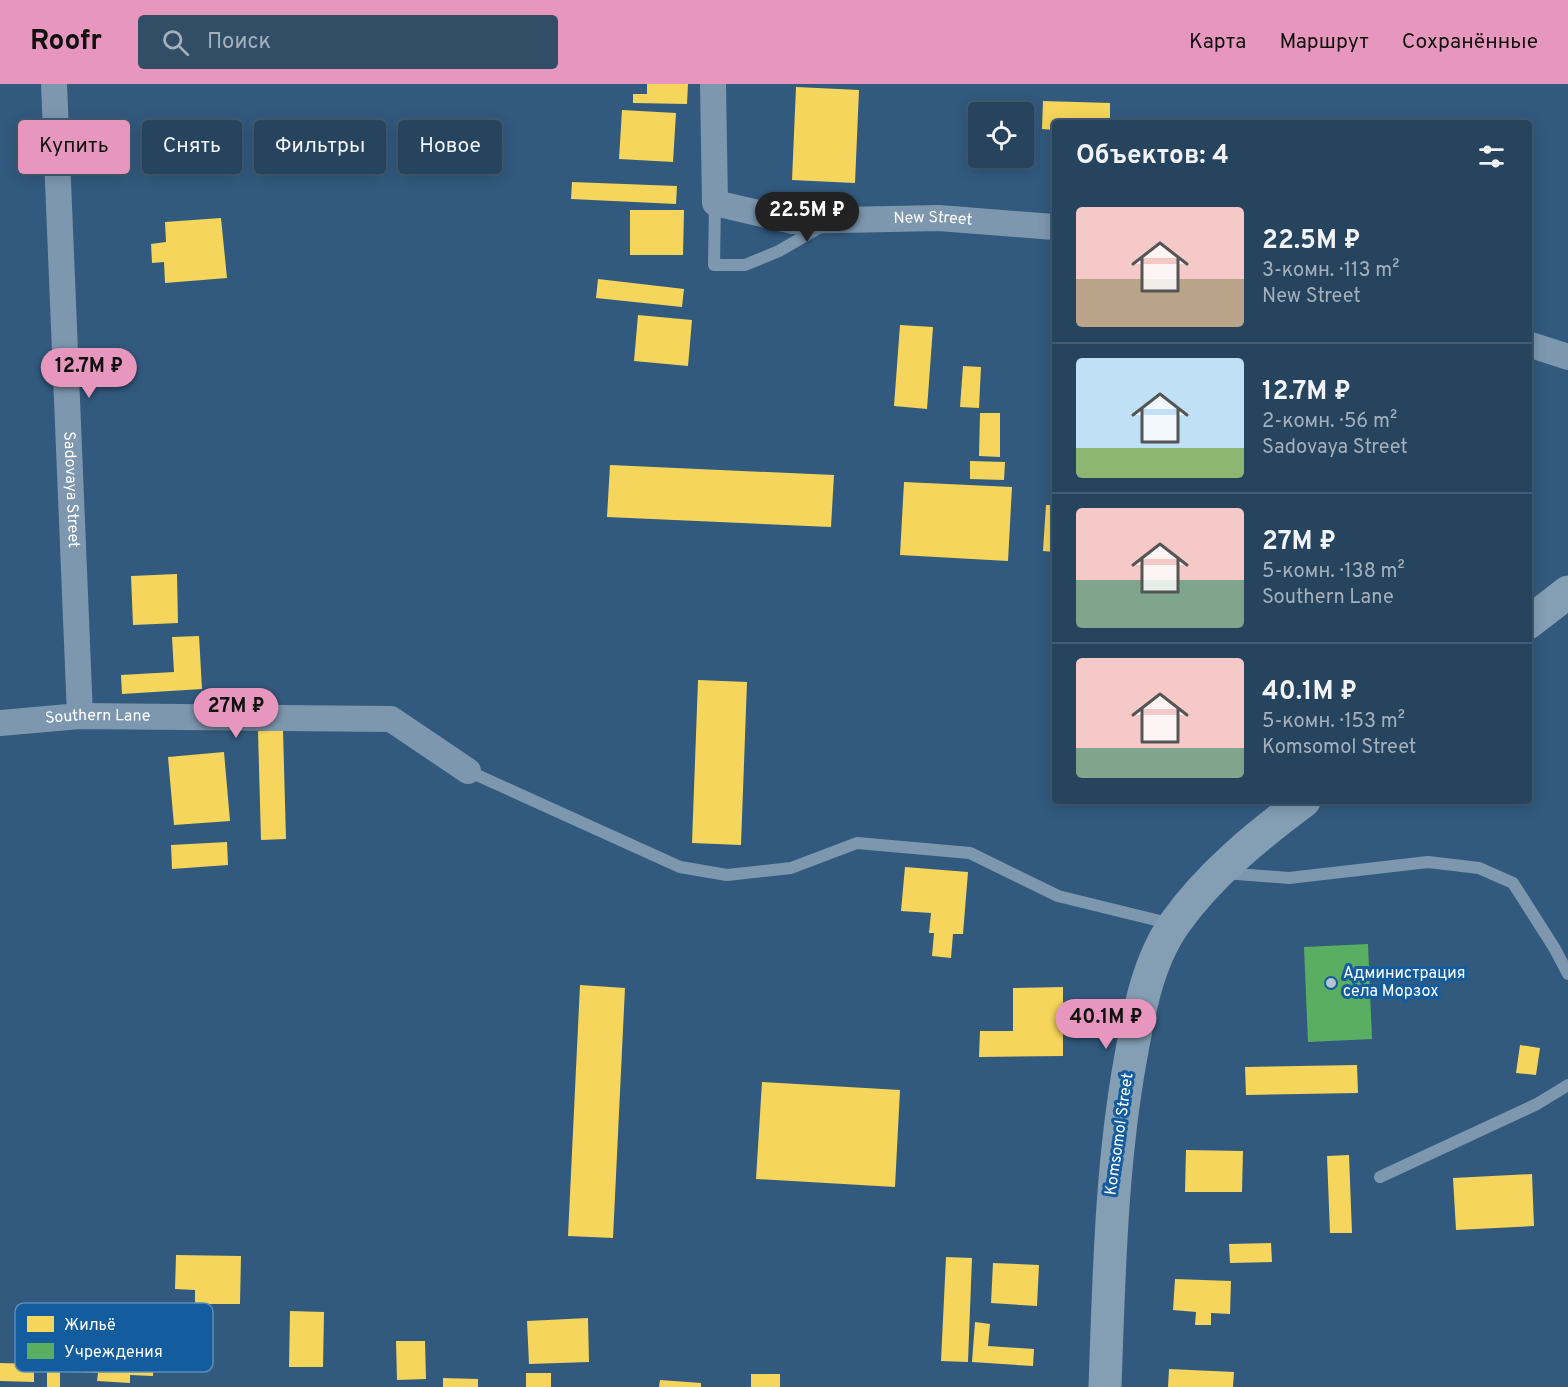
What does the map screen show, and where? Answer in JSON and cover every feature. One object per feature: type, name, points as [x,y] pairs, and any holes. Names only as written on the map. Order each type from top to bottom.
[{"type":"street","name":"Sadovaya Street","points":[[54,84],[80,716]]},
{"type":"street","points":[[712,84],[715,203]]},
{"type":"street","name":"New Street","points":[[715,203],[793,221],[939,218],[1052,227]]},
{"type":"street","points":[[1532,345],[1568,357]]},
{"type":"street","points":[[1532,620],[1568,592]]},
{"type":"street","name":"Southern Lane","points":[[0,723],[80,716],[391,719],[468,771]]},
{"type":"street","name":"Komsomol Street","points":[[1105,1387],[1111,1203],[1127,1077],[1143,989],[1174,924],[1219,872],[1264,831],[1300,804]]},
{"type":"lane","points":[[715,203],[714,265],[745,265],[779,251],[831,220]]},
{"type":"lane","points":[[468,771],[680,867],[727,875],[791,867],[857,843],[970,853],[1058,896],[1174,924]]},
{"type":"lane","points":[[1219,872],[1289,878],[1428,862],[1479,868],[1513,883],[1556,949],[1568,975]]},
{"type":"lane","points":[[1380,1177],[1537,1104],[1568,1085]]},
{"type":"building: Жильё","points":[[647,84],[688,84],[687,104],[633,103],[633,94],[647,94]]},
{"type":"building: Жильё","points":[[796,87],[859,90],[855,183],[792,180]]},
{"type":"building: Жильё","points":[[1043,101],[1110,103],[1110,120],[1052,120],[1052,130],[1042,129]]},
{"type":"building: Жильё","points":[[622,110],[676,113],[673,162],[619,159]]},
{"type":"building: Жильё","points":[[572,182],[677,186],[676,204],[571,199]]},
{"type":"building: Жильё","points":[[630,210],[684,210],[683,255],[630,255]]},
{"type":"building: Жильё","points":[[221,218],[227,278],[165,283],[164,262],[152,263],[151,244],[166,242],[165,222]]},
{"type":"building: Жильё","points":[[598,279],[684,289],[682,307],[596,298]]},
{"type":"building: Жильё","points":[[638,315],[692,320],[688,366],[634,361]]},
{"type":"building: Жильё","points":[[900,325],[933,327],[927,409],[894,406]]},
{"type":"building: Жильё","points":[[963,366],[981,367],[979,408],[960,407]]},
{"type":"building: Жильё","points":[[980,413],[1000,413],[1000,457],[979,456]]},
{"type":"building: Жильё","points":[[970,461],[1005,462],[1004,480],[970,479]]},
{"type":"building: Жильё","points":[[610,465],[834,475],[831,527],[607,517]]},
{"type":"building: Жильё","points":[[904,482],[1012,487],[1008,561],[900,555]]},
{"type":"building: Жильё","points":[[1046,505],[1052,505],[1052,552],[1043,551]]},
{"type":"building: Жильё","points":[[177,574],[178,623],[133,625],[131,576]]},
{"type":"building: Жильё","points":[[199,636],[202,689],[122,694],[121,675],[174,672],[172,637]]},
{"type":"building: Жильё","points":[[698,680],[747,682],[741,845],[692,843]]},
{"type":"building: Жильё","points":[[283,730],[286,839],[261,840],[258,731]]},
{"type":"building: Жильё","points":[[224,752],[230,821],[174,825],[168,757]]},
{"type":"building: Жильё","points":[[227,842],[228,865],[172,869],[171,845]]},
{"type":"building: Жильё","points":[[905,867],[968,872],[963,934],[953,934],[951,958],[932,956],[934,933],[929,933],[931,913],[901,911]]},
{"type":"building: Жильё","points":[[580,985],[625,988],[613,1238],[568,1236]]},
{"type":"building: Жильё","points":[[1063,987],[1063,1056],[979,1057],[980,1031],[1013,1031],[1013,988]]},
{"type":"building: Жильё","points":[[1520,1045],[1540,1048],[1536,1075],[1516,1073]]},
{"type":"building: Жильё","points":[[1357,1065],[1358,1093],[1246,1095],[1245,1067]]},
{"type":"building: Жильё","points":[[762,1082],[900,1090],[895,1187],[756,1179]]},
{"type":"building: Жильё","points":[[1186,1150],[1243,1151],[1242,1192],[1185,1192]]},
{"type":"building: Жильё","points":[[1349,1155],[1352,1233],[1330,1233],[1327,1156]]},
{"type":"building: Жильё","points":[[1532,1174],[1534,1226],[1456,1230],[1453,1178]]},
{"type":"building: Жильё","points":[[1271,1243],[1272,1262],[1230,1263],[1229,1244]]},
{"type":"building: Жильё","points":[[176,1255],[241,1256],[240,1304],[195,1303],[195,1290],[175,1289]]},
{"type":"building: Жильё","points":[[946,1257],[972,1258],[968,1362],[941,1361]]},
{"type":"building: Жильё","points":[[993,1263],[1039,1265],[1037,1306],[991,1303]]},
{"type":"building: Жильё","points":[[1175,1279],[1231,1281],[1230,1314],[1211,1313],[1211,1325],[1195,1325],[1196,1312],[1173,1310]]},
{"type":"building: Жильё","points":[[290,1311],[324,1312],[323,1367],[289,1367]]},
{"type":"building: Жильё","points":[[588,1318],[589,1362],[529,1364],[527,1321]]},
{"type":"building: Жильё","points":[[975,1322],[990,1324],[988,1346],[1034,1349],[1033,1366],[972,1362]]},
{"type":"building: Жильё","points":[[396,1341],[425,1341],[426,1379],[397,1380]]},
{"type":"building: Жильё","points":[[0,1363],[15,1363],[15,1372],[34,1372],[34,1382],[0,1381]]},
{"type":"building: Жильё","points":[[1169,1369],[1234,1372],[1233,1387],[1168,1387]]},
{"type":"building: Жильё","points":[[47,1372],[60,1372],[60,1387],[47,1387]]},
{"type":"building: Жильё","points":[[76,1372],[153,1372],[153,1376],[130,1375],[130,1383],[97,1381],[98,1373]]},
{"type":"building: Жильё","points":[[526,1373],[551,1373],[551,1387],[526,1387]]},
{"type":"building: Жильё","points":[[751,1374],[780,1374],[780,1387],[751,1387]]},
{"type":"building: Жильё","points":[[443,1378],[478,1379],[478,1387],[443,1387]]},
{"type":"building: Жильё","points":[[660,1380],[701,1383],[701,1387],[659,1387]]},
{"type":"building: Учреждения","points":[[1368,944],[1372,1039],[1308,1042],[1304,947]]},
{"type":"place","name":"Администрация села Морзох","points":[[1331,983]]}]
